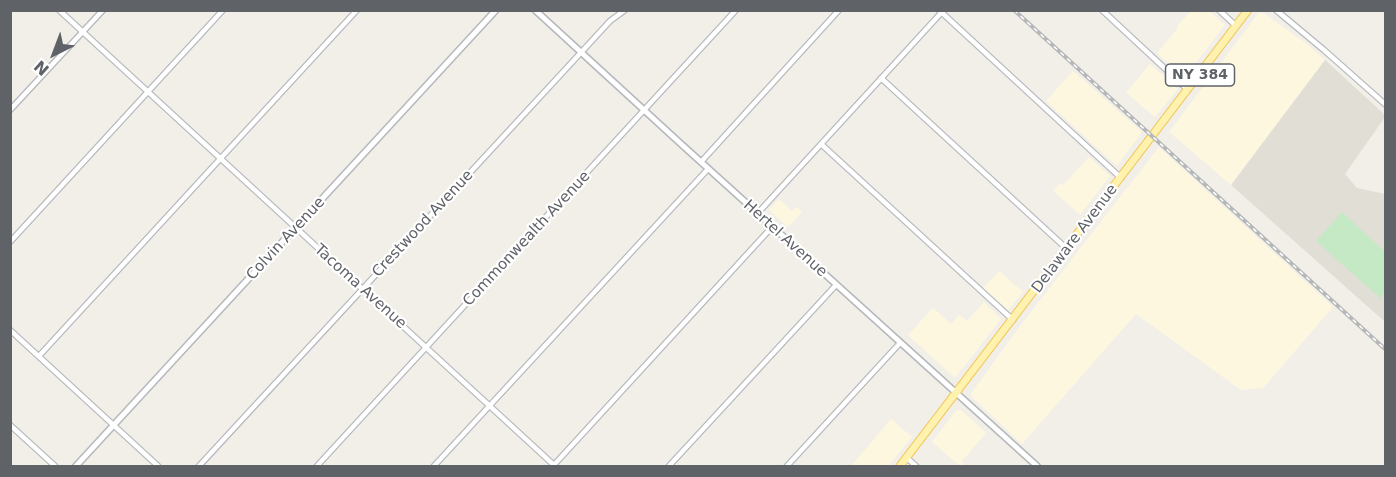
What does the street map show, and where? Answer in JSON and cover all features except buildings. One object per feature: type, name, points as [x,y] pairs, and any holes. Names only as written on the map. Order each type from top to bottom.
[{"type":"main road","name":"Delaware Avenue","points":[[900,466],[1068,249],[1248,10]]},
{"type":"street","name":"Tacoma Avenue","points":[[59,10],[553,466]]},
{"type":"street","points":[[10,111],[103,10]]},
{"type":"street","points":[[10,242],[223,10]]},
{"type":"street","points":[[39,356],[357,10]]},
{"type":"street","name":"Colvin Avenue","points":[[76,466],[496,10]]},
{"type":"street","name":"Hertel Avenue","points":[[535,10],[956,395],[1037,466]]},
{"type":"street","name":"Crestwood Avenue","points":[[199,466],[610,21],[625,10]]},
{"type":"street","name":"Commonwealth Avenue","points":[[317,466],[736,10]]},
{"type":"street","points":[[701,162],[839,10]]},
{"type":"street","points":[[1102,10],[1188,90]]},
{"type":"street","points":[[1219,10],[1236,26]]},
{"type":"street","points":[[1276,10],[1386,105]]},
{"type":"street","points":[[758,214],[940,12],[1121,178]]},
{"type":"street","points":[[881,78],[1068,249]]},
{"type":"street","points":[[821,144],[1013,320]]},
{"type":"street","points":[[434,466],[708,169]]},
{"type":"street","points":[[553,466],[772,227]]},
{"type":"street","points":[[669,466],[836,285]]},
{"type":"street","points":[[10,330],[158,466]]},
{"type":"street","points":[[787,466],[900,343]]},
{"type":"street","points":[[10,425],[55,466]]},
{"type":"street","points":[[907,458],[916,466]]},
{"type":"shaded area","points":[[1191,11],[1209,11],[1225,25],[1184,78],[1157,53]]},
{"type":"shaded area","points":[[1260,11],[1307,44],[1325,60],[1231,185],[1169,132]]},
{"type":"shaded area","points":[[1325,60],[1385,115],[1345,174],[1357,188],[1385,194],[1385,322],[1231,185]]},
{"type":"shaded area","points":[[1150,64],[1178,89],[1155,117],[1126,93]]},
{"type":"shaded area","points":[[1073,71],[1142,132],[1117,166],[1046,101]]},
{"type":"shaded area","points":[[1159,147],[1333,307],[1263,388],[1241,390],[1136,314],[1022,444],[970,395],[1017,330]]},
{"type":"shaded area","points":[[1089,157],[1110,176],[1080,215],[1053,191],[1060,183],[1063,185]]},
{"type":"shaded area","points":[[779,199],[792,211],[797,207],[802,212],[788,227],[769,210]]},
{"type":"shaded area","points":[[999,271],[1023,292],[1008,310],[983,288]]},
{"type":"shaded area","points":[[984,302],[1001,319],[955,378],[908,335],[933,308],[951,324],[959,315],[967,321]]},
{"type":"shaded area","points":[[958,410],[961,410],[986,433],[961,462],[966,466],[960,466],[932,442]]},
{"type":"shaded area","points":[[891,419],[912,437],[888,466],[852,465]]},
{"type":"green space","points":[[1342,212],[1385,252],[1385,291],[1380,298],[1316,241]]},
{"type":"railway","points":[[1014,10],[1386,350]]}]
